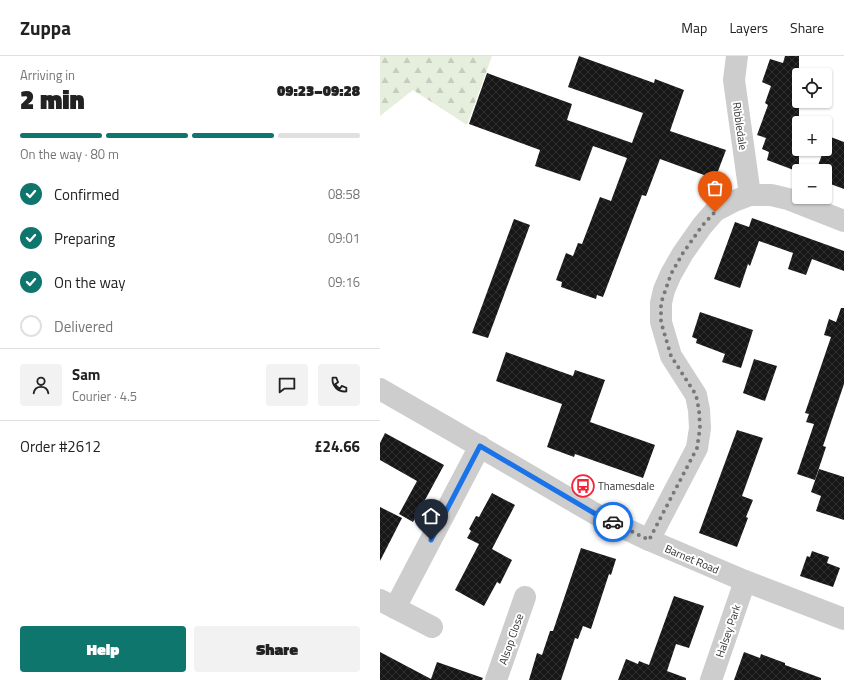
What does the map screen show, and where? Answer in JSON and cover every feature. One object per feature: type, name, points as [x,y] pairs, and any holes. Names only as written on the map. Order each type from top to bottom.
[{"type":"street","name":"Ribbledale","points":[[737,56],[734,80],[750,195]]},
{"type":"street","points":[[649,540],[697,448],[700,428],[696,395],[671,356],[661,322],[661,303],[664,290],[683,253],[706,221],[715,212],[734,201],[750,195],[771,195],[788,199],[844,222]]},
{"type":"street","name":"Barnet Road","points":[[380,389],[599,516],[649,540],[745,581],[844,619]]},
{"type":"street","points":[[432,627],[388,604],[480,446]]},
{"type":"street","name":"Halsey Park","points":[[710,680],[745,581]]},
{"type":"street","name":"Alsop Close","points":[[496,680],[525,597]]},
{"type":"green space","points":[[380,56],[492,56],[467,125],[413,90],[380,116]]},
{"type":"building","points":[[579,56],[654,83],[655,79],[684,90],[670,131],[726,150],[715,179],[660,159],[646,196],[642,195],[603,297],[597,295],[596,299],[561,287],[562,282],[556,280],[566,253],[573,256],[578,243],[582,244],[600,197],[611,201],[627,158],[593,146],[580,181],[535,166],[540,150],[469,124],[487,73],[572,104],[567,120],[632,143],[643,113],[568,87]]},
{"type":"building","points":[[785,56],[799,56],[799,68],[792,68],[792,108],[799,108],[799,116],[792,116],[792,156],[799,156],[799,164],[792,164],[792,169],[767,160],[769,152],[762,149],[766,138],[757,135],[768,105],[765,103],[771,86],[762,82],[770,59],[783,63]]},
{"type":"building","points":[[832,138],[844,142],[844,189],[832,185],[832,164],[819,164],[821,156],[832,156]]},
{"type":"building","points":[[752,218],[844,251],[844,271],[812,259],[806,275],[788,269],[793,253],[759,241],[750,266],[748,264],[740,288],[714,279],[735,222],[749,227]]},
{"type":"building","points":[[514,219],[530,225],[488,338],[472,333]]},
{"type":"building","points":[[841,308],[844,308],[844,384],[823,446],[826,447],[815,480],[797,474],[814,424],[806,422],[809,414],[805,413],[831,337],[824,335],[829,319],[836,322]]},
{"type":"building","points":[[700,312],[753,330],[741,368],[722,362],[725,354],[696,343],[697,339],[692,337]]},
{"type":"building","points":[[506,352],[573,376],[575,370],[605,380],[590,422],[655,445],[643,478],[575,454],[574,457],[547,447],[562,404],[496,381]]},
{"type":"building","points":[[754,359],[777,366],[765,401],[743,393]]},
{"type":"building","points":[[737,430],[763,438],[742,496],[753,500],[737,547],[699,533]]},
{"type":"building","points":[[385,433],[444,465],[413,522],[399,514],[417,481],[380,460],[380,443]]},
{"type":"building","points":[[819,469],[844,477],[844,520],[816,511],[821,496],[811,492]]},
{"type":"building","points":[[492,493],[515,505],[492,549],[512,560],[500,584],[497,582],[484,606],[455,590],[479,544],[467,538],[471,531],[469,529],[476,516],[479,517]]},
{"type":"building","points":[[380,507],[402,518],[380,561]]},
{"type":"building","points":[[581,548],[616,559],[611,575],[609,574],[591,629],[583,626],[578,639],[575,638],[561,680],[529,680],[537,653],[542,655],[550,631],[553,631]]},
{"type":"building","points":[[812,551],[829,557],[827,563],[840,568],[833,587],[800,576],[807,556],[810,557]]},
{"type":"building","points":[[674,596],[704,606],[689,648],[676,644],[667,671],[686,678],[686,680],[618,680],[626,659],[638,664],[639,661],[649,665]]},
{"type":"building","points":[[380,652],[431,679],[437,662],[483,678],[482,680],[380,680]]},
{"type":"building","points":[[744,652],[760,658],[761,654],[785,663],[785,665],[821,678],[821,680],[734,680]]},
{"type":"way so far","points":[[613,522],[649,540],[697,448],[700,428],[696,395],[671,356],[661,322],[661,303],[664,290],[671,274],[683,253],[702,226],[715,212]]},
{"type":"place","name":"Thamesdale","points":[[583,486]]},
{"type":"route","points":[[431,540],[480,446],[599,516],[613,522]]}]
